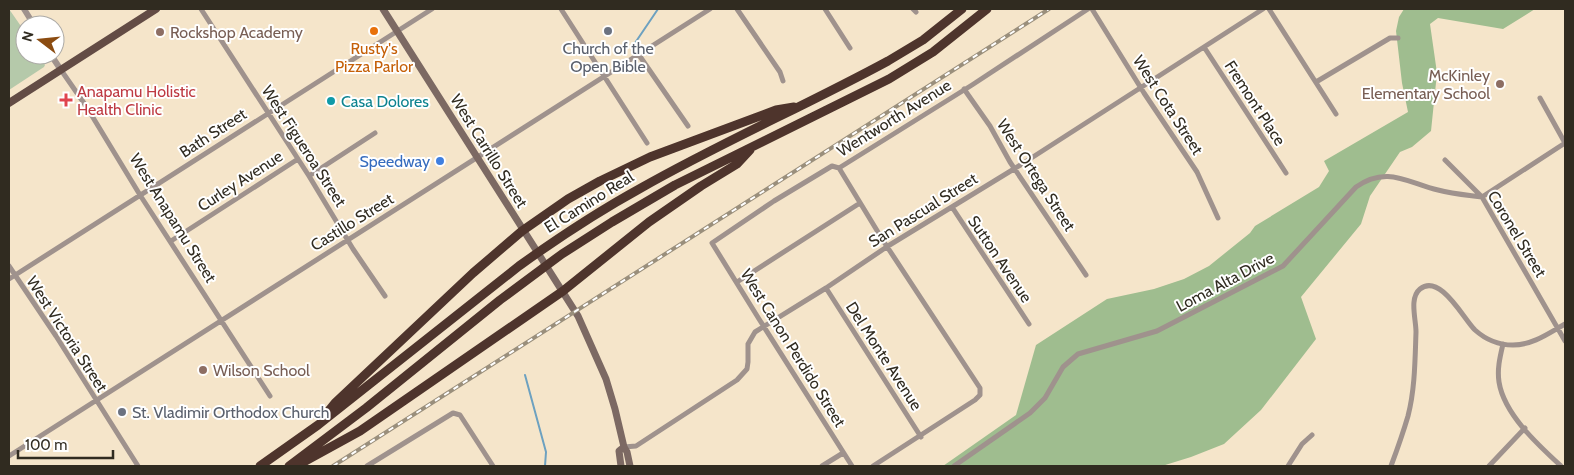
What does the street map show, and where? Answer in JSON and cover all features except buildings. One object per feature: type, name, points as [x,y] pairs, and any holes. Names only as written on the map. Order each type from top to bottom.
[{"type":"highway","name":"El Camino Real","points":[[260,466],[318,425],[553,241],[654,180],[888,61],[923,40],[962,9]]},
{"type":"highway","name":"El Camino Real","points":[[289,466],[562,254],[674,185],[890,79],[938,48],[987,9]]},
{"type":"highway","points":[[318,425],[334,403],[468,278],[522,231],[568,199],[633,164],[667,150],[776,110],[804,105]]},
{"type":"highway","points":[[296,466],[360,431],[563,291],[649,222],[701,186],[738,164],[754,146]]},
{"type":"main road","points":[[9,103],[156,9]]},
{"type":"main road","name":"West Carrillo Street","points":[[383,9],[517,220],[522,231],[578,316],[598,358],[615,409],[630,466]]},
{"type":"main road","name":"West Carrillo Street","points":[[621,466],[618,451],[624,447]]},
{"type":"street","name":"West Figueroa Street","points":[[201,9],[348,240],[386,296]]},
{"type":"street","name":"Bath Street","points":[[9,279],[432,9]]},
{"type":"street","points":[[561,9],[647,143]]},
{"type":"street","name":"Castillo Street","points":[[9,456],[710,9]]},
{"type":"street","points":[[737,9],[780,72],[783,81]]},
{"type":"street","points":[[825,9],[850,48]]},
{"type":"street","name":"Wentworth Avenue","points":[[712,243],[806,181],[832,166],[840,168],[1088,9]]},
{"type":"street","name":"West Cota Street","points":[[1092,9],[1196,172],[1218,218]]},
{"type":"street","name":"San Pascual Street","points":[[624,447],[636,446],[737,380],[748,366],[747,348],[755,332],[1263,9]]},
{"type":"street","points":[[1269,9],[1336,114]]},
{"type":"street","points":[[1316,82],[1390,38],[1398,38]]},
{"type":"street","name":"Fremont Place","points":[[1204,47],[1286,173]]},
{"type":"street","points":[[639,55],[688,126]]},
{"type":"street","name":"West Anapamu Street","points":[[57,65],[86,106],[140,195],[270,396]]},
{"type":"street","name":"West Ortega Street","points":[[964,89],[1086,275]]},
{"type":"street","points":[[1482,196],[1565,143],[1540,98]]},
{"type":"street","points":[[309,176],[375,133]]},
{"type":"street","name":"Curley Avenue","points":[[171,241],[298,159]]},
{"type":"street","name":"Coronel Street","points":[[1445,160],[1482,196],[1565,341]]},
{"type":"street","points":[[840,168],[860,203],[979,384],[980,395],[975,400],[921,437],[873,466]]},
{"type":"street","name":"Loma Alta Drive","points":[[954,466],[1030,414],[1045,398],[1060,371],[1078,354],[1157,331],[1283,266],[1356,187],[1365,182],[1378,177],[1392,176],[1437,190],[1482,196]]},
{"type":"street","points":[[737,282],[860,203]]},
{"type":"street","name":"Sutton Avenue","points":[[952,207],[1028,324]]},
{"type":"street","name":"West Canon Perdido Street","points":[[712,243],[852,466]]},
{"type":"street","name":"West Victoria Street","points":[[9,266],[56,336],[95,401],[138,466]]},
{"type":"street","points":[[1391,466],[1411,403],[1416,325],[1413,301],[1417,291],[1430,285],[1440,288],[1475,330],[1488,339],[1503,344],[1528,343],[1565,324]]},
{"type":"street","name":"Del Monte Avenue","points":[[826,288],[921,437]]},
{"type":"street","points":[[1503,344],[1498,372],[1502,394],[1510,410],[1561,466]]},
{"type":"street","points":[[367,466],[453,413],[460,415],[493,466]]},
{"type":"street","points":[[1488,466],[1525,428]]},
{"type":"street","points":[[1288,466],[1302,444],[1312,435]]},
{"type":"street","points":[[822,466],[843,453]]},
{"type":"green space","points":[[9,9],[15,18],[15,65],[45,65],[9,90]]},
{"type":"green space","points":[[1404,9],[1535,9],[1503,29],[1438,18],[1430,24],[1437,73],[1431,131],[1412,147],[1400,152],[1370,196],[1361,224],[1301,297],[1316,339],[1261,410],[1224,444],[1162,466],[943,466],[1016,415],[1036,345],[1107,299],[1154,289],[1184,279],[1209,266],[1250,233],[1255,226],[1319,187],[1329,171],[1324,161],[1408,112],[1402,83],[1396,31],[1399,17]]},
{"type":"waterway","points":[[635,43],[658,9]]},
{"type":"waterway","points":[[525,375],[546,452],[545,466]]},
{"type":"railway","points":[[333,466],[1049,9]]},
{"type":"place","name":"Rusty's Pizza Parlor","points":[[374,31]]},
{"type":"place","name":"Church of the Open Bible","points":[[608,31]]},
{"type":"place","name":"Rockshop Academy","points":[[160,32]]},
{"type":"place","name":"McKinley Elementary School","points":[[1500,84]]},
{"type":"place","name":"Anapamu Holistic Health Clinic","points":[[66,100]]},
{"type":"place","name":"Casa Dolores","points":[[331,101]]},
{"type":"place","name":"Speedway","points":[[440,161]]},
{"type":"place","name":"Wilson School","points":[[203,370]]},
{"type":"place","name":"St. Vladimir Orthodox Church","points":[[122,412]]}]
